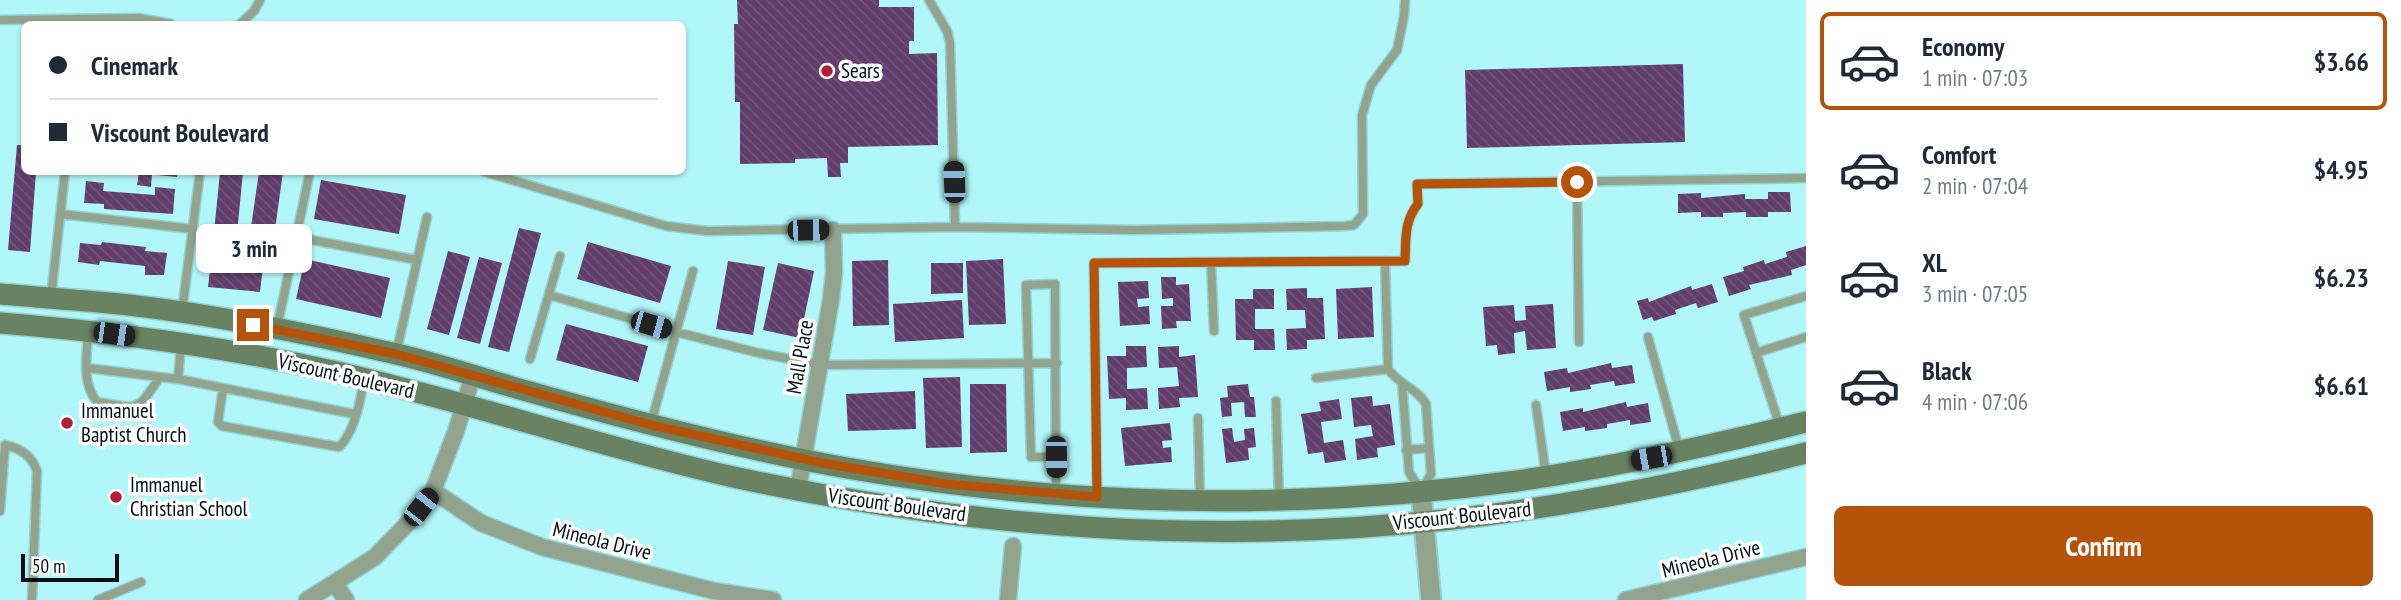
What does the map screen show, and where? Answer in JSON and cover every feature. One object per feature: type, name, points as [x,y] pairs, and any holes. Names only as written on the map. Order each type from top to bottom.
[{"type":"main road","name":"Viscount Boulevard","points":[[0,294],[181,312],[396,354],[706,439],[851,469],[947,484],[1097,497],[1279,499],[1357,497],[1421,491],[1546,476],[1680,452],[1806,422]]},
{"type":"main road","name":"Viscount Boulevard","points":[[0,323],[89,330],[224,349],[364,379],[665,461],[798,490],[948,514],[1054,524],[1153,530],[1238,530],[1423,522],[1531,509],[1608,496],[1806,453]]},
{"type":"main road","points":[[1054,524],[1056,494]]},
{"type":"street","name":"Mall Place","points":[[798,490],[821,365],[834,273],[833,230]]},
{"type":"street","points":[[307,600],[386,548],[433,491],[456,431],[472,376]]},
{"type":"street","name":"Mineola Drive","points":[[433,491],[481,523],[542,547],[715,591],[773,600]]},
{"type":"street","points":[[1421,491],[1431,600]]},
{"type":"street","points":[[1008,600],[1013,547]]},
{"type":"street","name":"Mineola Drive","points":[[1626,600],[1806,557]]},
{"type":"street","points":[[335,584],[346,600]]},
{"type":"lane","points":[[243,21],[254,11],[260,0]]},
{"type":"lane","points":[[929,0],[947,31],[950,43],[956,228]]},
{"type":"lane","points":[[495,175],[683,230],[1135,230],[1354,225],[1363,214],[1365,205],[1362,116],[1365,100],[1371,85],[1397,50],[1405,0]]},
{"type":"lane","points":[[0,20],[139,18],[155,21]]},
{"type":"lane","points":[[51,298],[65,175]]},
{"type":"lane","points":[[181,312],[200,175]]},
{"type":"lane","points":[[277,330],[309,177]]},
{"type":"lane","points":[[1097,497],[1094,263],[1405,261],[1406,224],[1418,204],[1417,184],[1806,178]]},
{"type":"lane","points":[[1577,182],[1579,342]]},
{"type":"lane","points":[[60,214],[192,229]]},
{"type":"lane","points":[[396,354],[426,217]]},
{"type":"lane","points":[[296,237],[417,260]]},
{"type":"lane","points":[[530,359],[560,256]]},
{"type":"lane","points":[[1385,261],[1388,369],[1402,383],[1422,395],[1426,404],[1431,474],[1421,491],[1409,472],[1402,383]]},
{"type":"lane","points":[[1211,262],[1214,331]]},
{"type":"lane","points":[[651,425],[693,271]]},
{"type":"lane","points":[[1056,457],[1031,457],[1026,285],[1055,284],[1057,363],[1056,494]]},
{"type":"lane","points":[[549,295],[676,332],[821,365],[1057,363]]},
{"type":"lane","points":[[1780,429],[1744,315],[1806,296]]},
{"type":"lane","points":[[89,330],[86,380],[88,391],[97,402],[135,407],[142,403],[160,377]]},
{"type":"lane","points":[[1648,337],[1680,452]]},
{"type":"lane","points":[[1756,353],[1806,337]]},
{"type":"lane","points":[[178,379],[181,343]]},
{"type":"lane","points":[[87,368],[178,379],[354,414]]},
{"type":"lane","points":[[1316,378],[1388,369]]},
{"type":"lane","points":[[223,388],[218,422],[222,426],[339,447],[346,440],[360,402],[364,379]]},
{"type":"lane","points":[[1276,401],[1279,499]]},
{"type":"lane","points":[[1536,405],[1546,476]]},
{"type":"lane","points":[[1198,418],[1200,500]]},
{"type":"lane","points":[[0,511],[3,444],[21,450],[37,471],[32,600]]},
{"type":"lane","points":[[1406,450],[1429,448]]},
{"type":"lane","points":[[98,600],[141,582]]},
{"type":"building","points":[[737,0],[879,0],[879,7],[914,7],[914,41],[909,41],[909,54],[937,53],[938,145],[848,147],[848,163],[840,163],[841,177],[828,177],[827,158],[795,159],[795,163],[740,164],[740,102],[735,102],[734,24],[738,24]]},
{"type":"building","points":[[1683,64],[1685,142],[1467,148],[1465,70]]},
{"type":"building","points":[[17,145],[21,145],[21,175],[36,175],[30,252],[8,250]]},
{"type":"building","points":[[139,175],[152,175],[151,187],[137,185]]},
{"type":"building","points":[[220,175],[243,175],[236,244],[213,242]]},
{"type":"building","points":[[259,175],[283,175],[272,251],[248,248]]},
{"type":"building","points":[[321,180],[406,195],[399,234],[314,219]]},
{"type":"building","points":[[86,181],[104,183],[103,191],[155,195],[155,187],[175,189],[173,214],[104,209],[104,204],[84,203]]},
{"type":"building","points":[[1768,192],[1790,192],[1791,212],[1768,212],[1768,217],[1746,217],[1746,212],[1723,213],[1723,217],[1701,217],[1701,212],[1678,213],[1678,194],[1701,193],[1701,198],[1745,194],[1745,199],[1768,199]]},
{"type":"building","points":[[519,228],[541,233],[509,352],[488,347]]},
{"type":"building","points":[[102,242],[146,247],[145,251],[167,253],[164,275],[145,275],[145,266],[100,261],[99,265],[78,262],[80,243],[101,245]]},
{"type":"building","points":[[588,242],[671,266],[660,303],[577,279]]},
{"type":"building","points":[[1806,246],[1806,265],[1791,270],[1792,275],[1749,285],[1751,289],[1729,296],[1723,277],[1744,271],[1743,267],[1764,260],[1765,264],[1787,257],[1786,252]]},
{"type":"building","points":[[448,251],[470,257],[449,335],[427,329]]},
{"type":"building","points":[[212,252],[264,257],[260,292],[208,287]]},
{"type":"building","points":[[479,257],[502,263],[480,344],[457,338]]},
{"type":"building","points":[[305,259],[390,278],[381,318],[296,299]]},
{"type":"building","points":[[1003,259],[1006,324],[969,325],[966,261]]},
{"type":"building","points":[[888,260],[889,325],[853,326],[852,261]]},
{"type":"building","points":[[728,261],[765,267],[753,335],[716,329]]},
{"type":"building","points":[[778,263],[814,271],[800,338],[763,330]]},
{"type":"building","points":[[931,263],[963,263],[963,293],[931,294]]},
{"type":"building","points":[[1161,277],[1176,277],[1176,285],[1189,284],[1191,321],[1176,321],[1177,328],[1162,329],[1161,306],[1173,306],[1173,298],[1162,299]]},
{"type":"building","points":[[1148,281],[1149,298],[1137,299],[1138,307],[1149,306],[1150,324],[1120,326],[1118,282]]},
{"type":"building","points":[[1712,284],[1718,302],[1698,308],[1696,303],[1675,310],[1676,314],[1654,321],[1652,317],[1643,320],[1637,301],[1648,298],[1649,302],[1691,286],[1692,290]]},
{"type":"building","points":[[1372,287],[1374,337],[1338,339],[1336,289]]},
{"type":"building","points":[[1307,288],[1307,298],[1323,298],[1325,339],[1307,340],[1307,349],[1287,350],[1286,329],[1306,328],[1305,310],[1287,310],[1286,289]]},
{"type":"building","points":[[1253,289],[1274,289],[1274,309],[1255,309],[1255,329],[1274,329],[1275,350],[1254,350],[1254,340],[1236,340],[1235,299],[1253,299]]},
{"type":"building","points":[[962,300],[964,338],[895,342],[893,304]]},
{"type":"building","points":[[1553,304],[1556,348],[1527,350],[1525,331],[1514,333],[1515,353],[1498,355],[1497,345],[1486,346],[1483,307],[1514,305],[1515,321],[1526,320],[1525,306]]},
{"type":"building","points":[[566,324],[648,346],[638,382],[556,360]]},
{"type":"building","points":[[1126,346],[1146,346],[1147,367],[1127,368],[1127,389],[1147,388],[1148,409],[1126,410],[1126,398],[1109,399],[1107,356],[1126,356]]},
{"type":"building","points":[[1179,346],[1179,357],[1195,355],[1198,397],[1179,398],[1180,407],[1159,409],[1158,388],[1179,386],[1177,367],[1159,368],[1158,347]]},
{"type":"building","points":[[1611,363],[1612,368],[1632,365],[1635,383],[1615,386],[1614,381],[1590,385],[1591,389],[1570,392],[1570,387],[1547,391],[1544,372],[1567,368],[1568,373]]},
{"type":"building","points":[[960,377],[962,447],[926,448],[923,378]]},
{"type":"building","points":[[970,384],[1006,384],[1007,452],[970,453]]},
{"type":"building","points":[[1248,384],[1250,397],[1254,397],[1256,417],[1245,417],[1244,402],[1231,403],[1232,416],[1222,417],[1220,398],[1228,397],[1227,386]]},
{"type":"building","points":[[915,391],[916,429],[848,431],[846,394]]},
{"type":"building","points":[[1372,396],[1373,406],[1390,404],[1395,445],[1377,448],[1378,457],[1357,460],[1355,439],[1373,436],[1371,425],[1354,427],[1351,398]]},
{"type":"building","points":[[1339,399],[1342,419],[1321,422],[1324,443],[1343,440],[1346,460],[1325,463],[1323,452],[1308,454],[1301,414],[1321,411],[1319,402]]},
{"type":"building","points":[[1626,402],[1627,407],[1648,403],[1651,422],[1630,425],[1630,420],[1607,424],[1607,428],[1585,431],[1585,427],[1563,431],[1560,412],[1583,408],[1583,412]]},
{"type":"building","points":[[1170,423],[1172,440],[1162,441],[1163,448],[1171,447],[1172,462],[1125,466],[1121,428]]},
{"type":"building","points":[[1232,428],[1234,442],[1245,440],[1244,429],[1254,428],[1256,447],[1248,448],[1249,460],[1226,463],[1222,429]]},
{"type":"place","name":"Sears","points":[[827,71]]},
{"type":"place","name":"Immanuel Baptist Church","points":[[67,423]]},
{"type":"place","name":"Immanuel Christian School","points":[[116,497]]},
{"type":"route","points":[[253,325],[396,354],[706,439],[851,469],[947,484],[1097,497],[1094,263],[1405,261],[1406,224],[1418,204],[1417,184],[1577,182]]}]
